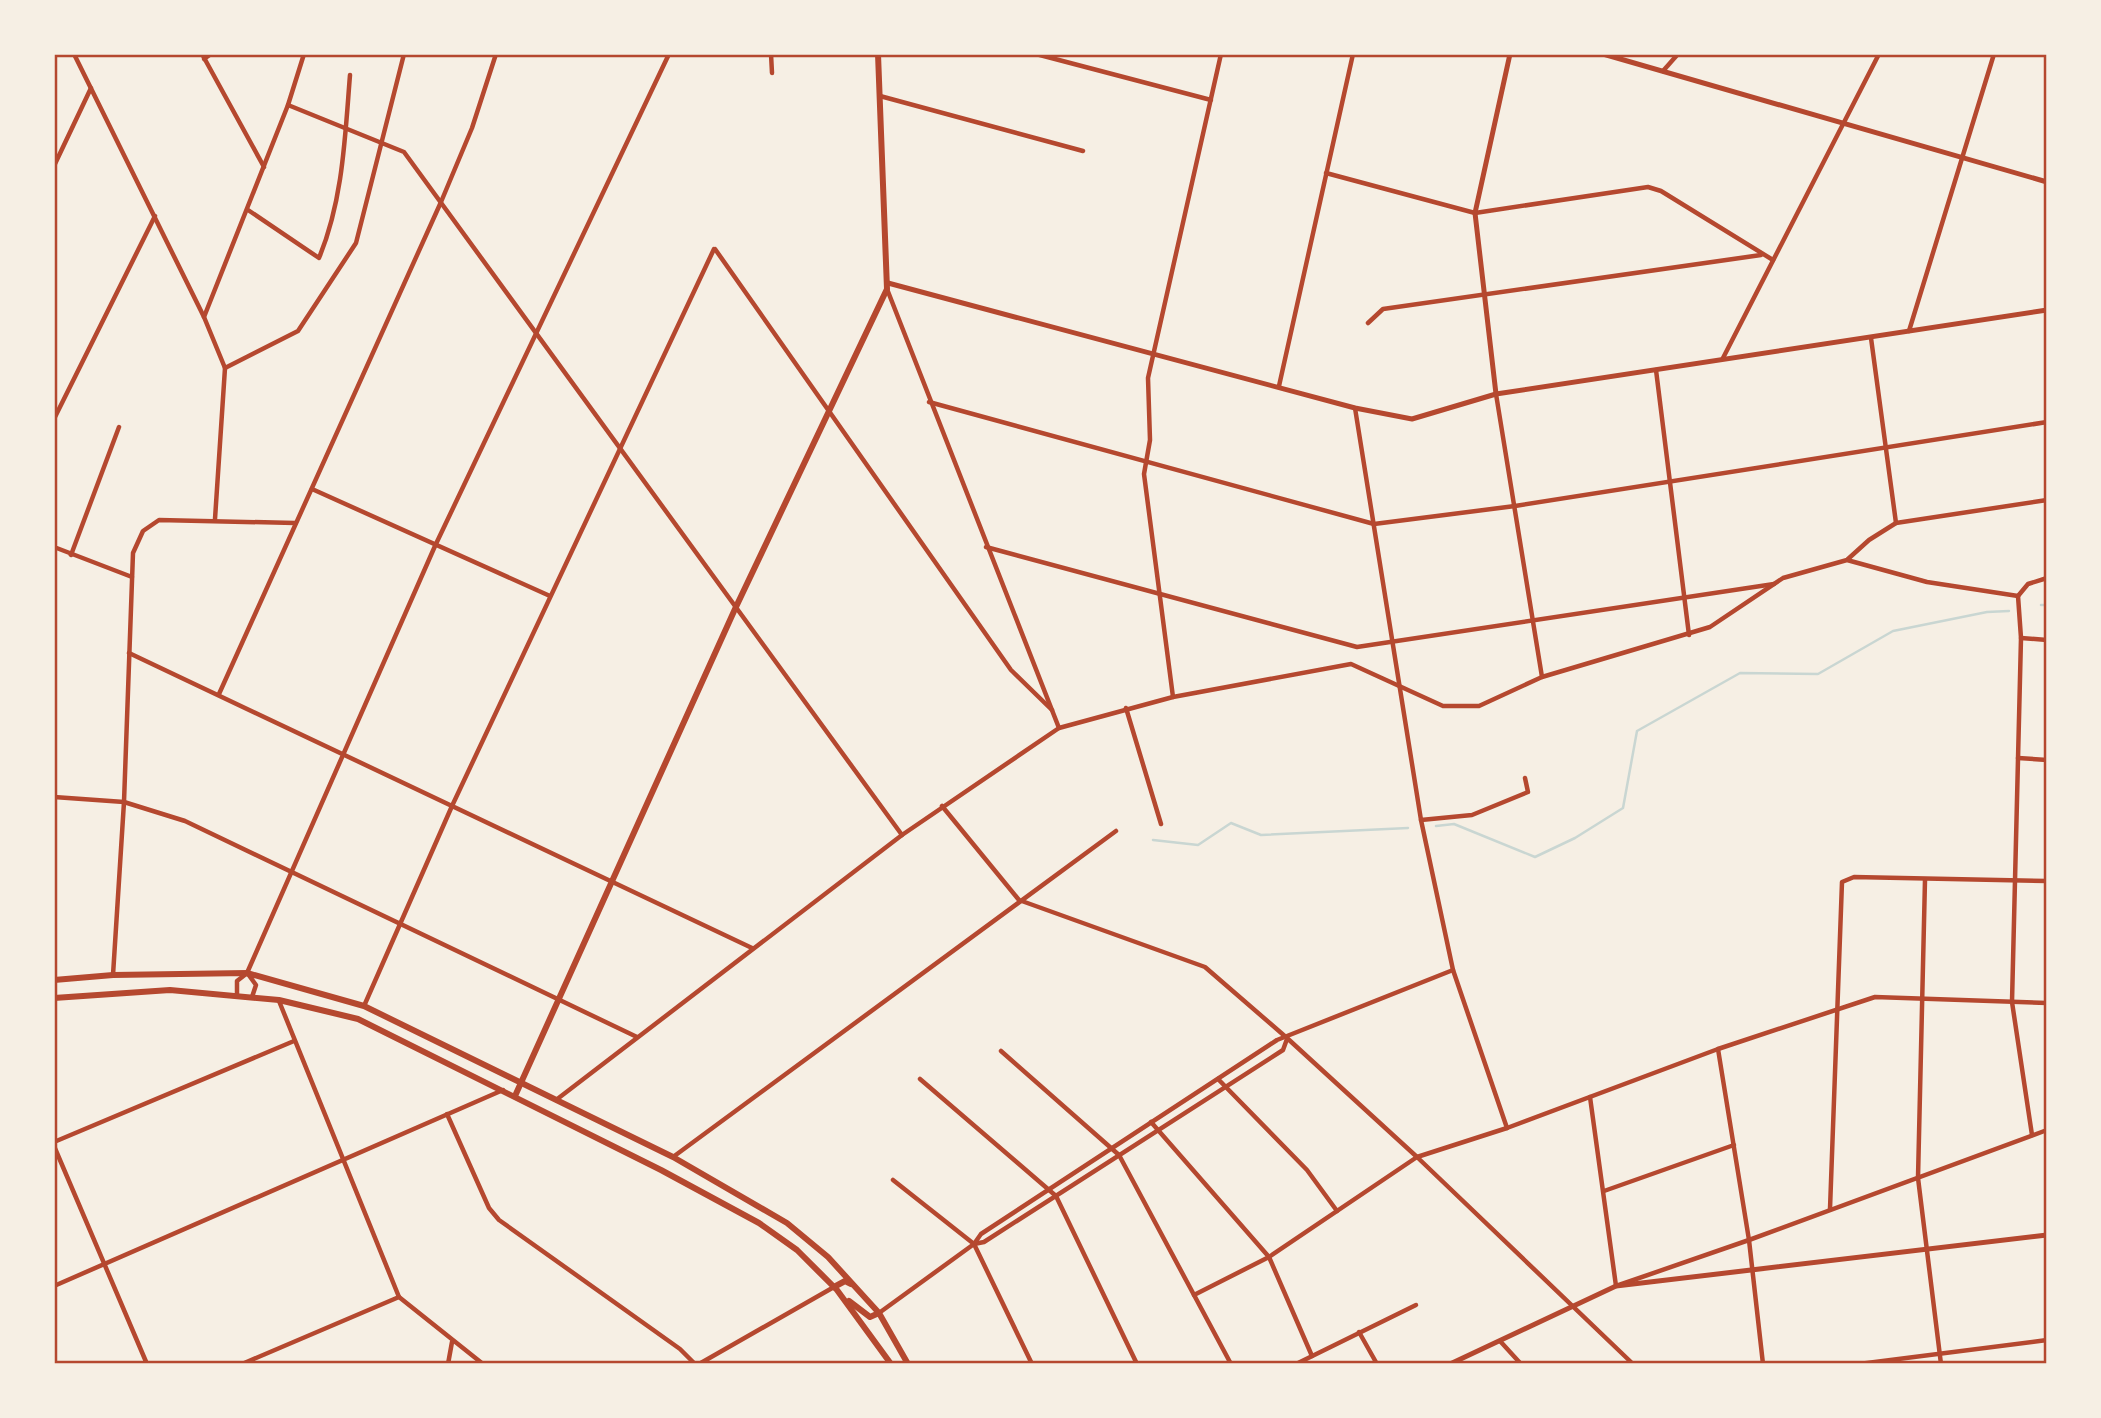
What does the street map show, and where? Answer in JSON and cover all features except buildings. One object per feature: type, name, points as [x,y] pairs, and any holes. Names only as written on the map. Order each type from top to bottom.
[{"type":"main road","points":[[515,1096],[736,608],[829,415],[887,286],[878,54]]},
{"type":"main road","points":[[54,980],[113,975],[247,973],[364,1006],[673,1157],[787,1223],[828,1257],[861,1292],[879,1313],[908,1364]]},
{"type":"main road","points":[[54,998],[170,990],[279,1000],[358,1019],[515,1096],[759,1223],[797,1250],[834,1287],[891,1364]]},
{"type":"main road","points":[[834,1287],[845,1281],[861,1292]]},
{"type":"main road","points":[[845,1299],[870,1317],[879,1313]]},
{"type":"street","points":[[75,54],[204,317],[225,368],[215,519]]},
{"type":"street","points":[[211,54],[203,56],[264,168]]},
{"type":"street","points":[[204,317],[288,105],[304,54]]},
{"type":"street","points":[[225,368],[298,331],[356,243],[404,54]]},
{"type":"street","points":[[219,694],[441,202],[472,128],[496,54]]},
{"type":"street","points":[[237,996],[237,981],[247,973],[290,870],[435,546],[668,54]]},
{"type":"street","points":[[772,54],[772,73]]},
{"type":"street","points":[[1036,54],[1211,100]]},
{"type":"street","points":[[1173,697],[1144,474],[1150,440],[1148,377],[1221,54]]},
{"type":"street","points":[[1279,386],[1353,54]]},
{"type":"street","points":[[1510,54],[1475,213],[1482,296],[1496,394],[1542,677]]},
{"type":"street","points":[[1604,54],[2047,182]]},
{"type":"street","points":[[1663,71],[1678,54]]},
{"type":"street","points":[[1723,358],[1879,54]]},
{"type":"street","points":[[1909,331],[1994,54]]},
{"type":"street","points":[[248,209],[319,258],[333,211],[347,127],[350,75]]},
{"type":"street","points":[[54,166],[91,88]]},
{"type":"street","points":[[879,96],[1083,151]]},
{"type":"street","points":[[288,105],[404,152],[902,835]]},
{"type":"street","points":[[1325,173],[1475,213],[1648,187],[1661,191],[1773,260]]},
{"type":"street","points":[[54,419],[155,216]]},
{"type":"street","points":[[364,1006],[550,596],[714,249],[1012,670],[1052,710]]},
{"type":"street","points":[[1368,323],[1383,309],[1761,255]]},
{"type":"street","points":[[887,286],[1153,352],[1355,408],[1412,419],[1496,394],[2047,310]]},
{"type":"street","points":[[887,286],[929,402],[1059,727]]},
{"type":"street","points":[[1871,338],[1888,448],[1896,523]]},
{"type":"street","points":[[1656,370],[1689,635]]},
{"type":"street","points":[[929,402],[1374,524],[1515,506],[2047,422]]},
{"type":"street","points":[[1355,408],[1421,820],[1453,970],[1507,1128]]},
{"type":"street","points":[[71,555],[119,427]]},
{"type":"street","points":[[312,489],[550,596]]},
{"type":"street","points":[[556,1100],[902,835],[1059,727],[1173,697],[1351,664],[1443,706],[1479,706],[1542,677],[1689,635],[1729,617],[1794,573],[1847,560],[1869,540],[1896,523],[2047,500]]},
{"type":"street","points":[[113,975],[124,802],[133,553],[143,531],[159,520],[215,519],[295,523]]},
{"type":"street","points":[[54,547],[132,577]]},
{"type":"street","points":[[986,547],[1357,647],[1775,584]]},
{"type":"street","points":[[1847,560],[1927,582],[2018,596]]},
{"type":"street","points":[[2032,1135],[2012,1002],[2021,638],[2018,596],[2028,584],[2047,578]]},
{"type":"street","points":[[2021,638],[2047,640]]},
{"type":"street","points":[[129,653],[752,948]]},
{"type":"street","points":[[1126,708],[1161,824]]},
{"type":"street","points":[[2018,758],[2047,760]]},
{"type":"street","points":[[1421,820],[1472,815],[1528,792],[1525,778]]},
{"type":"street","points":[[54,797],[124,802],[185,821],[637,1037]]},
{"type":"street","points":[[942,806],[1020,900],[1205,967],[1417,1157],[1633,1364]]},
{"type":"street","points":[[673,1157],[1116,831]]},
{"type":"street","points":[[1830,1209],[1840,888],[1847,878],[1854,877],[2047,881]]},
{"type":"street","points":[[1925,879],[1920,998],[1918,1178],[1941,1364]]},
{"type":"street","points":[[879,1313],[974,1244],[981,1234],[1277,1040],[1453,970]]},
{"type":"street","points":[[247,973],[256,985],[252,997]]},
{"type":"street","points":[[1194,1295],[1269,1257],[1417,1157],[1507,1128],[1718,1049],[1875,997],[2047,1003]]},
{"type":"street","points":[[279,1000],[399,1297],[452,1342],[483,1364]]},
{"type":"street","points":[[974,1244],[984,1242],[1283,1050],[1287,1038]]},
{"type":"street","points":[[147,1364],[54,1144],[295,1041]]},
{"type":"street","points":[[1718,1049],[1749,1240],[1763,1364]]},
{"type":"street","points":[[1001,1051],[1119,1155],[1231,1364]]},
{"type":"street","points":[[920,1079],[1056,1196],[1137,1364]]},
{"type":"street","points":[[1218,1079],[1307,1170],[1337,1211]]},
{"type":"street","points":[[54,1286],[503,1090]]},
{"type":"street","points":[[1590,1097],[1616,1286]]},
{"type":"street","points":[[447,1114],[489,1208],[499,1220],[680,1349],[697,1364],[834,1287]]},
{"type":"street","points":[[1151,1122],[1269,1257],[1312,1356]]},
{"type":"street","points":[[1451,1364],[1572,1304],[1616,1286],[2047,1130]]},
{"type":"street","points":[[1604,1191],[1734,1145]]},
{"type":"street","points":[[893,1180],[974,1244],[1032,1364]]},
{"type":"street","points":[[1616,1286],[2047,1235]]},
{"type":"street","points":[[242,1364],[399,1297]]},
{"type":"street","points":[[1296,1364],[1416,1304]]},
{"type":"street","points":[[1359,1332],[1377,1364]]},
{"type":"street","points":[[1858,1364],[2047,1339]]},
{"type":"street","points":[[1499,1340],[1521,1364]]},
{"type":"street","points":[[448,1364],[452,1342]]},
{"type":"waterway","points":[[2041,605],[2047,605]]},
{"type":"waterway","points":[[1436,826],[1454,824],[1535,857],[1575,838],[1623,808],[1637,731],[1740,673],[1818,674],[1893,631],[1987,612],[2009,611]]},
{"type":"waterway","points":[[1153,840],[1198,845],[1231,823],[1261,835],[1408,828]]}]
